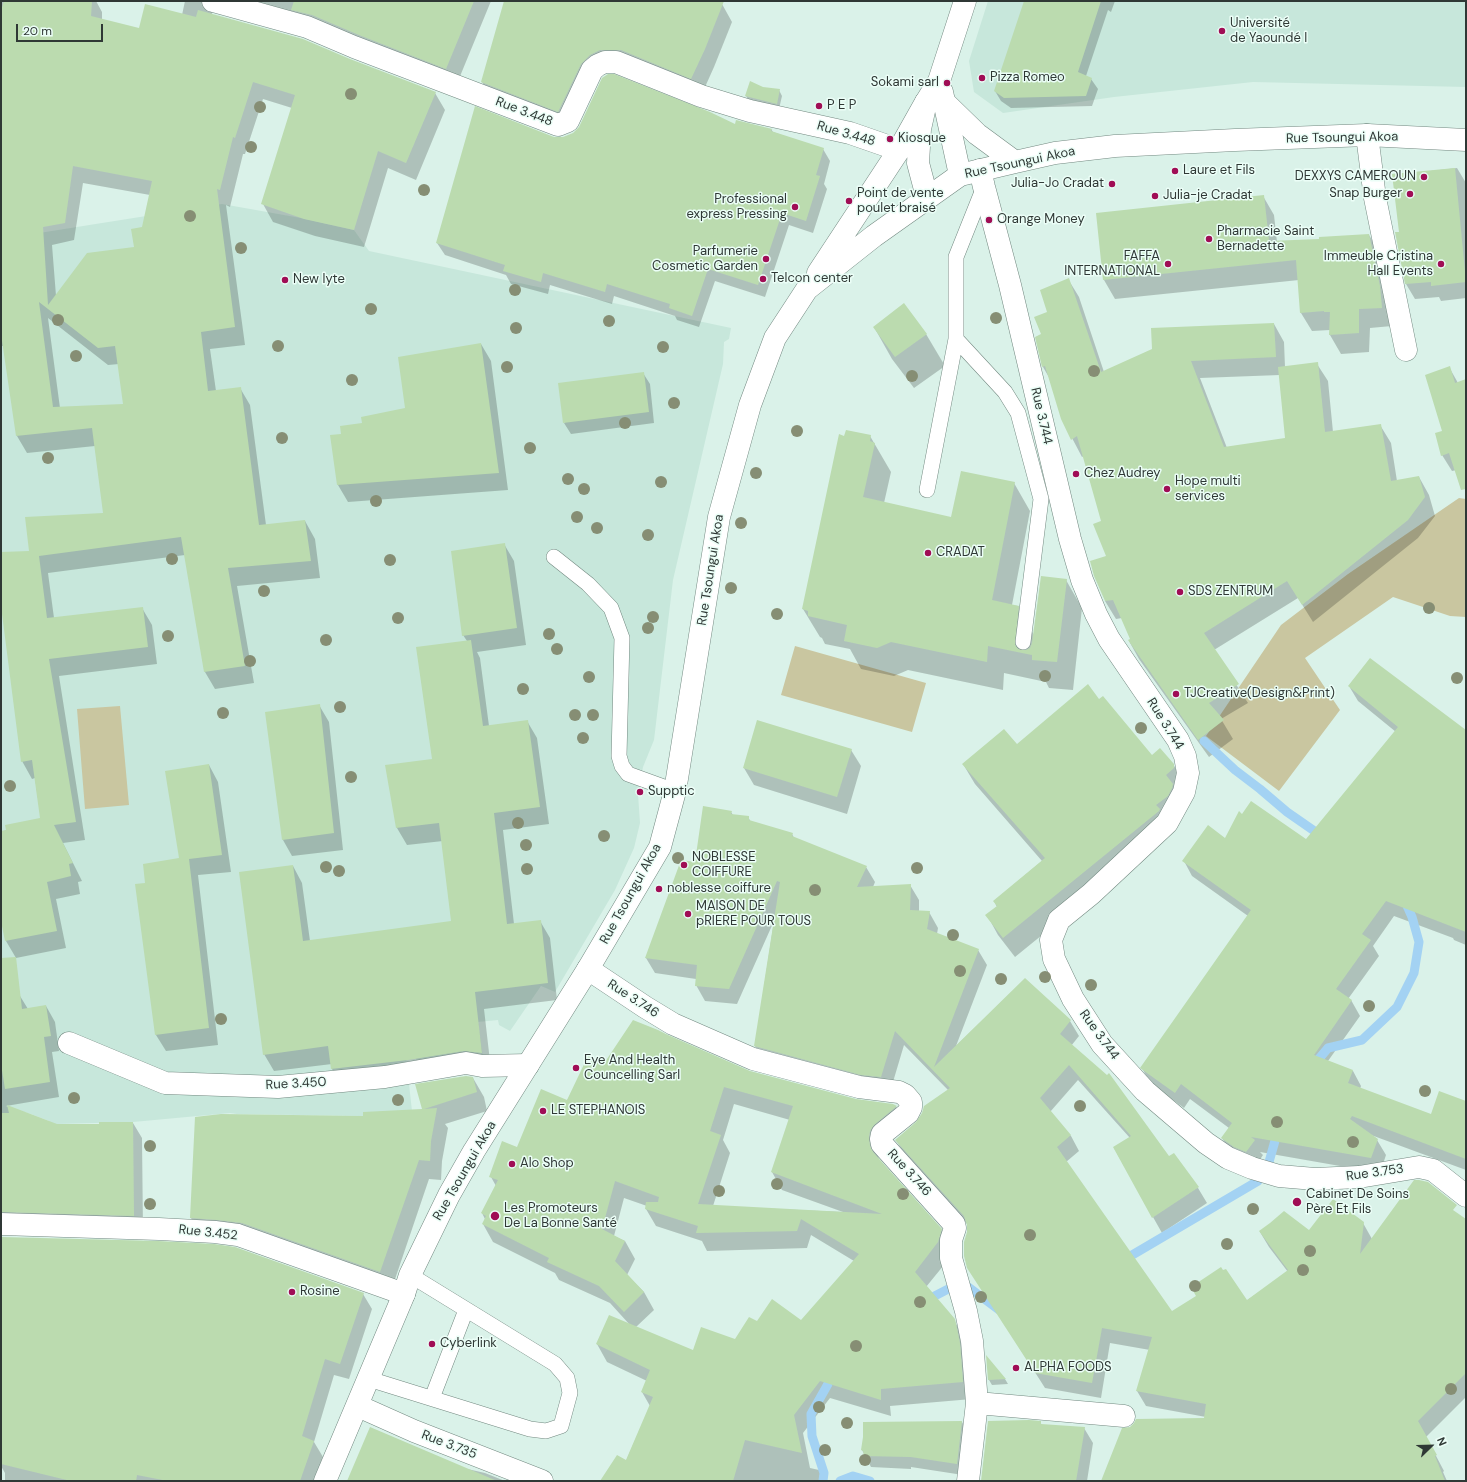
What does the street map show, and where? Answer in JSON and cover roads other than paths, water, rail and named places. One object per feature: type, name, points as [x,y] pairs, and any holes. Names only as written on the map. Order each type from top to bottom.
[{"type":"street","name":"Rue 3.448","points":[[213,1],[308,27],[354,47],[558,125],[568,121],[592,70],[605,62],[616,62],[701,96],[750,111],[850,133],[899,150]]},
{"type":"street","name":"Rue 3.744","points":[[965,1],[939,81],[935,102],[975,177],[1010,285],[1070,539],[1082,580],[1096,614],[1109,639],[1178,740],[1185,756],[1188,773],[1184,792],[1168,822],[1091,894],[1059,920],[1051,940],[1054,959],[1073,999],[1102,1044],[1145,1091],[1206,1143],[1228,1158],[1252,1168]]},
{"type":"street","points":[[807,289],[899,150],[935,102]]},
{"type":"street","points":[[935,102],[1015,162]]},
{"type":"street","points":[[927,197],[918,163],[920,129],[935,102]]},
{"type":"street","points":[[1367,135],[1375,198],[1406,350]]},
{"type":"street","name":"Rue Tsoungui Akoa","points":[[325,1481],[358,1406],[407,1285],[449,1195],[474,1151],[588,969],[660,847],[675,791],[719,517],[750,405],[775,338],[807,289],[874,236],[927,197],[1015,162],[1055,153],[1115,146],[1367,135],[1466,140]]},
{"type":"street","name":"Rue 3.746","points":[[588,969],[644,1007],[673,1024],[753,1059],[858,1087],[899,1092],[905,1095],[911,1102],[911,1107],[908,1113],[882,1134],[881,1139],[882,1144],[954,1224],[950,1258],[966,1311],[972,1341],[977,1403],[968,1481]]},
{"type":"street","name":"Rue 3.450","points":[[69,1043],[165,1083],[278,1087],[384,1077],[466,1063],[482,1066],[528,1065]]},
{"type":"street","name":"Rue 3.753","points":[[1252,1168],[1279,1176],[1315,1179],[1359,1177],[1419,1167],[1433,1170],[1466,1196]]},
{"type":"street","name":"Rue 3.452","points":[[1,1224],[159,1229],[238,1235],[407,1285]]},
{"type":"street","points":[[977,1403],[1124,1416]]},
{"type":"street","name":"Rue 3.735","points":[[358,1406],[414,1431],[542,1481]]},
{"type":"lane","points":[[927,490],[956,339],[956,257],[975,177]]},
{"type":"lane","points":[[956,339],[1005,392],[1018,413],[1041,499],[1023,642]]},
{"type":"lane","points":[[554,557],[588,584],[611,608],[622,638],[619,756],[622,766],[628,774],[675,791]]},
{"type":"lane","points":[[369,1379],[530,1429],[546,1431],[561,1426],[570,1393],[567,1378],[555,1364],[466,1310],[407,1285]]},
{"type":"lane","points":[[432,1398],[466,1310]]},
{"type":"waterway","points":[[1204,741],[1235,770],[1287,812],[1323,837]]},
{"type":"waterway","points":[[1312,1067],[1328,1048],[1362,1040],[1397,1007],[1414,973],[1419,942],[1412,917],[1404,899]]},
{"type":"waterway","points":[[1122,1261],[1258,1181],[1269,1162],[1278,1130]]},
{"type":"waterway","points":[[963,1283],[999,1310]]},
{"type":"waterway","points":[[925,1301],[954,1286]]},
{"type":"waterway","points":[[823,1481],[824,1473],[812,1436],[811,1414],[828,1384]]},
{"type":"waterway","points":[[840,1481],[853,1476],[870,1481]]},
{"type":"place","name":"Université de Yaoundé I","points":[[1222,31]]},
{"type":"place","name":"Pizza Romeo","points":[[982,78]]},
{"type":"place","name":"Sokami sarl","points":[[947,83]]},
{"type":"place","name":"P E P","points":[[819,106]]},
{"type":"place","name":"Kiosque","points":[[890,139]]},
{"type":"place","name":"Laure et Fils","points":[[1175,171]]},
{"type":"place","name":"DEXXYS CAMEROUN","points":[[1424,177]]},
{"type":"place","name":"Julia-Jo Cradat","points":[[1112,184]]},
{"type":"place","name":"Snap Burger","points":[[1410,194]]},
{"type":"place","name":"Julia-je Cradat","points":[[1155,196]]},
{"type":"place","name":"Point de vente poulet braisé","points":[[849,201]]},
{"type":"place","name":"Professional express Pressing","points":[[795,207]]},
{"type":"place","name":"Orange Money","points":[[989,220]]},
{"type":"place","name":"Pharmacie Saint Bernadette","points":[[1209,239]]},
{"type":"place","name":"Parfumerie Cosmetic Garden","points":[[766,259]]},
{"type":"place","name":"FAFFA INTERNATIONAL","points":[[1168,264]]},
{"type":"place","name":"Immeuble Cristina Hall Events","points":[[1441,264]]},
{"type":"place","name":"Telcon center","points":[[763,279]]},
{"type":"place","name":"New lyte","points":[[285,280]]},
{"type":"place","name":"Chez Audrey","points":[[1076,474]]},
{"type":"place","name":"Hope multi services","points":[[1167,489]]},
{"type":"place","name":"CRADAT","points":[[928,553]]},
{"type":"place","name":"SDS ZENTRUM","points":[[1180,592]]},
{"type":"place","name":"TJCreative(Design&Print)","points":[[1176,694]]},
{"type":"place","name":"Supptic","points":[[640,792]]},
{"type":"place","name":"NOBLESSE COIFFURE","points":[[684,865]]},
{"type":"place","name":"noblesse coiffure","points":[[659,889]]},
{"type":"place","name":"MAISON DE pRIERE POUR TOUS","points":[[688,914]]},
{"type":"place","name":"Eye And Health Councelling Sarl","points":[[576,1068]]},
{"type":"place","name":"LE STEPHANOIS","points":[[543,1111]]},
{"type":"place","name":"Alo Shop","points":[[512,1164]]},
{"type":"place","name":"Cabinet De Soins Père Et Fils","points":[[1297,1202]]},
{"type":"place","name":"Les Promoteurs De La Bonne Santé","points":[[495,1216]]},
{"type":"place","name":"Rosine","points":[[292,1292]]},
{"type":"place","name":"Cyberlink","points":[[432,1344]]},
{"type":"place","name":"ALPHA FOODS","points":[[1016,1368]]}]
